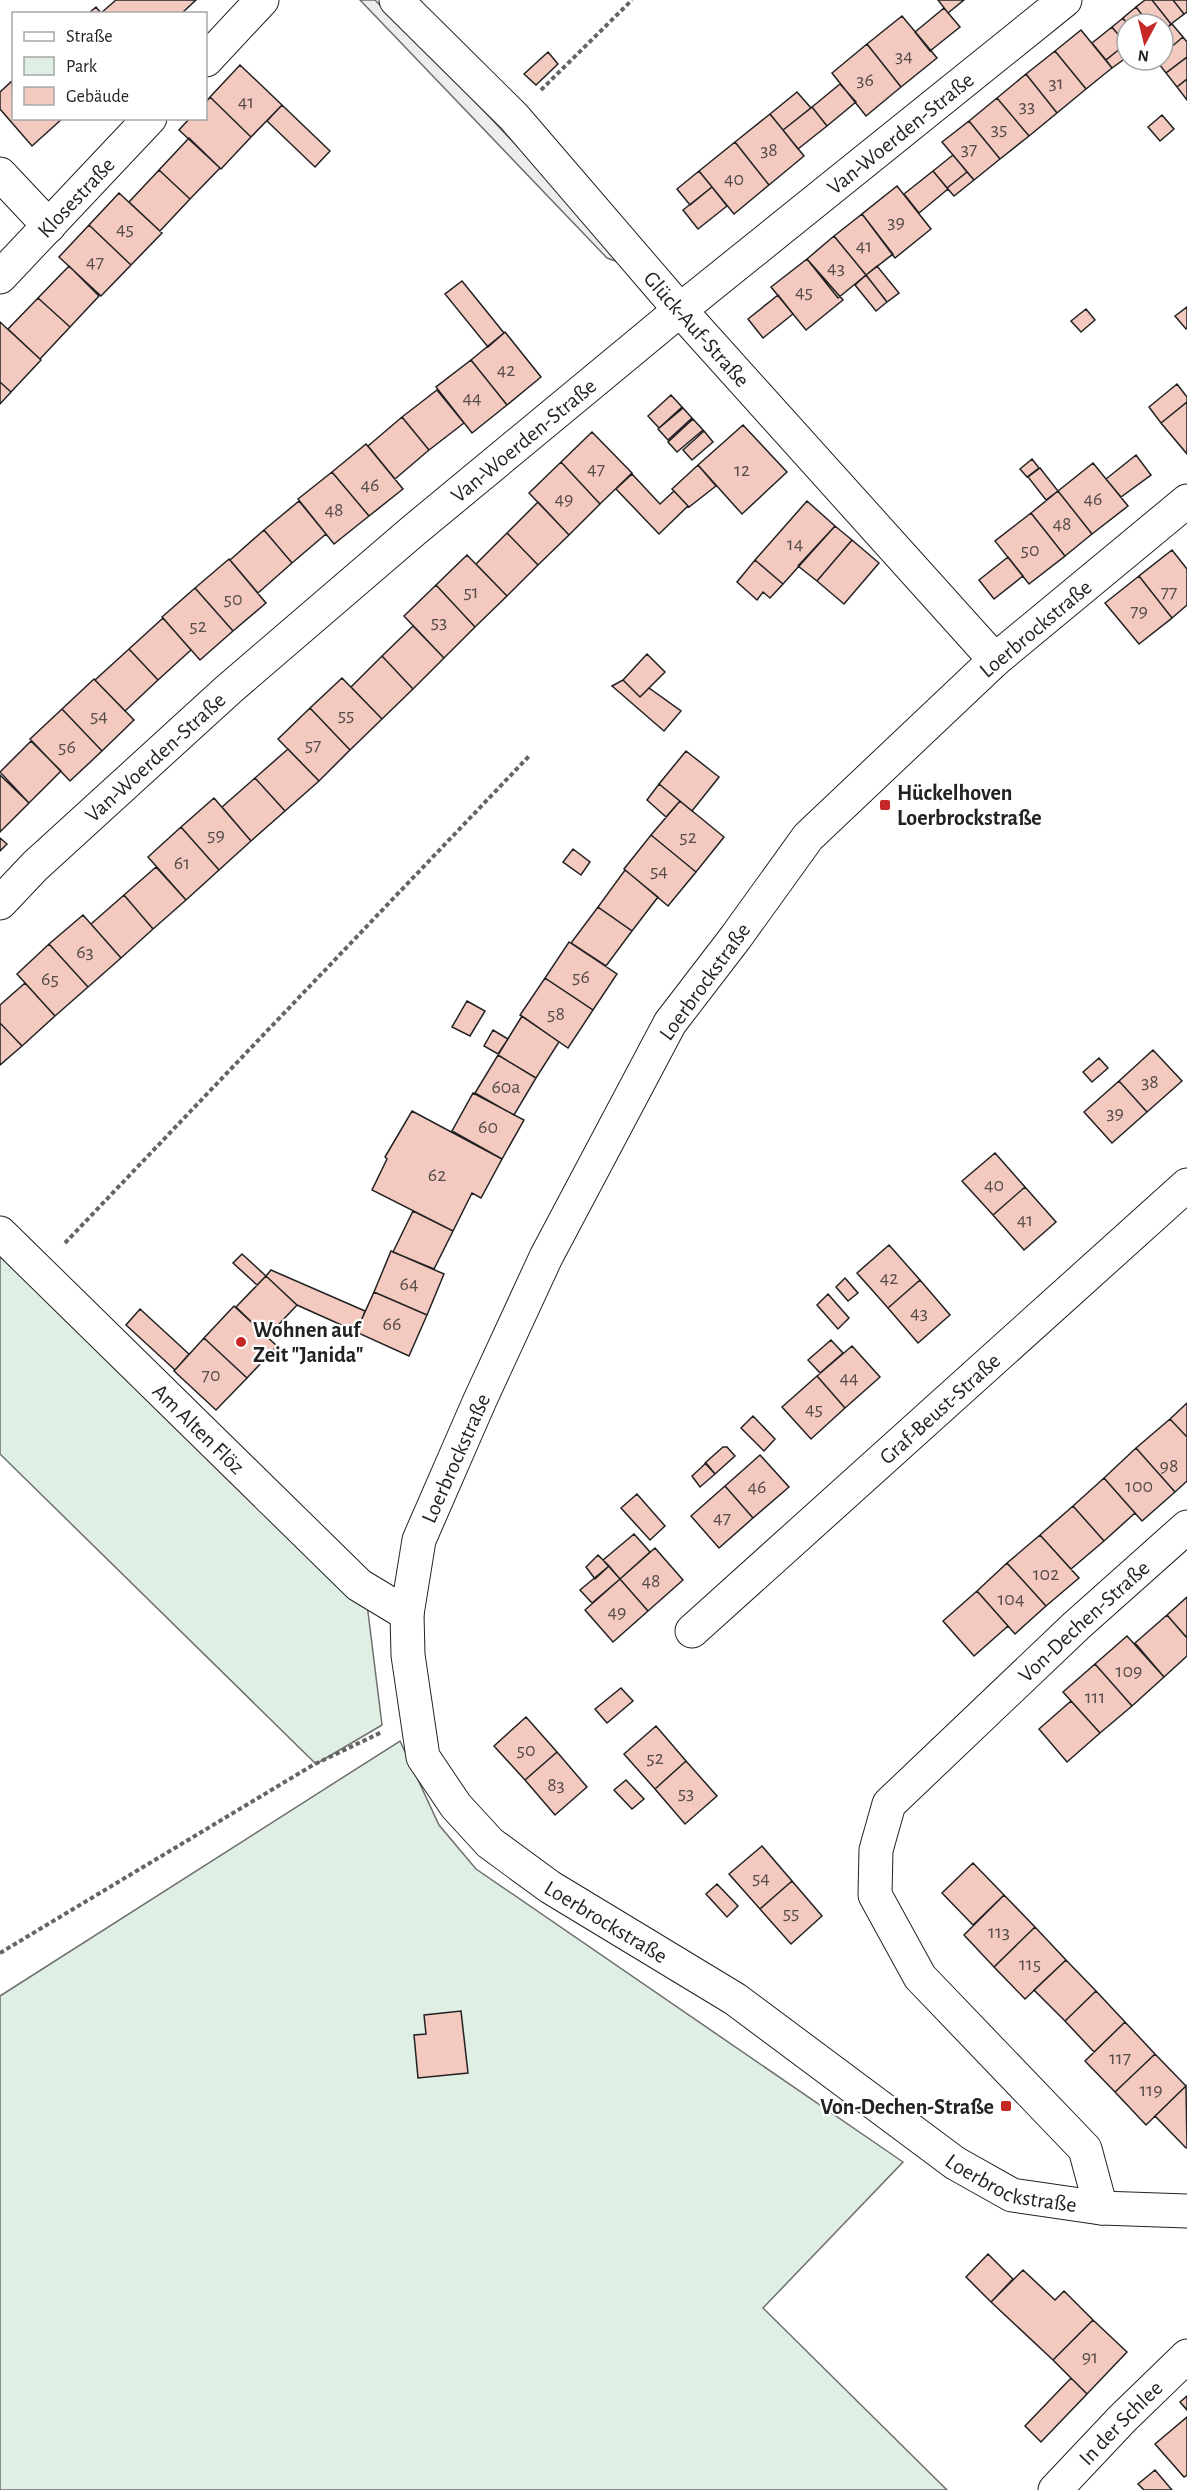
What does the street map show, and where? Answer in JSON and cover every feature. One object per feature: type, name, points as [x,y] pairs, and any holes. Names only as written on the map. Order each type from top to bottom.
[{"type":"street","points":[[207,59],[262,0]]},
{"type":"street","name":"Glück-Auf-Straße","points":[[396,0],[514,117],[681,310],[995,660]]},
{"type":"street","name":"Van-Woerden-Straße","points":[[0,903],[35,866],[229,689],[413,531],[681,310],[1065,0]]},
{"type":"street","name":"Klosestraße","points":[[0,277],[148,120]]},
{"type":"street","points":[[0,174],[49,226]]},
{"type":"street","name":"Loerbrockstraße","points":[[1187,501],[995,660],[808,837],[670,1023],[546,1257],[480,1400],[419,1540],[407,1614],[408,1655],[423,1757],[456,1806],[490,1843],[550,1887],[735,1999],[955,2163],[1012,2195],[1101,2208],[1187,2211]]},
{"type":"street","name":"Graf-Beust-Straße","points":[[692,1631],[1187,1185]]},
{"type":"street","name":"Am Alten Flöz","points":[[0,1233],[359,1586],[407,1614]]},
{"type":"street","name":"Von-Dechen-Straße","points":[[1101,2208],[1085,2149],[920,1977],[875,1895],[876,1850],[889,1804],[1076,1626],[1187,1527]]},
{"type":"street","name":"In der Schlee","points":[[1055,2490],[1122,2419],[1187,2356]]},
{"type":"path","points":[[514,117],[632,0]]},
{"type":"path","points":[[38,1270],[530,755]]},
{"type":"path","points":[[0,1953],[313,1765],[418,1714]]},
{"type":"green space","points":[[0,1252],[367,1604],[382,1725],[316,1764],[0,1454]]},
{"type":"green space","points":[[400,1741],[439,1825],[476,1869],[903,2162],[763,2308],[947,2490],[0,2490],[0,1996]]},
{"type":"shaded area","points":[[360,0],[375,0],[468,94],[627,265],[607,258]]},
{"type":"building","points":[[116,0],[196,0],[183,12],[102,12]]},
{"type":"building","points":[[938,0],[964,0],[948,13]]},
{"type":"building","points":[[1145,0],[1152,0],[1162,12],[1140,12],[1136,7]]},
{"type":"building","points":[[1152,0],[1173,0],[1184,14],[1175,21],[1175,12],[1162,12]]},
{"type":"building","points":[[1173,0],[1187,0],[1187,12],[1184,14]]},
{"type":"building","points":[[96,7],[100,12],[90,12]]},
{"type":"building","points":[[1136,7],[1140,12],[1130,12]]},
{"type":"building","points":[[944,8],[960,27],[930,51],[915,32]]},
{"type":"building","points":[[902,16],[937,58],[901,87],[867,44]]},
{"type":"building","points":[[1112,27],[1115,31],[1115,53],[1106,60],[1092,43]]},
{"type":"building","points":[[1175,28],[1183,37],[1175,44]]},
{"type":"building","points":[[1081,30],[1112,68],[1086,89],[1055,51]]},
{"type":"building","points":[[1183,37],[1187,42],[1187,57],[1175,66],[1175,44]]},
{"type":"building","points":[[867,44],[901,87],[866,116],[832,73]]},
{"type":"building","points":[[1055,51],[1086,89],[1057,113],[1026,74]]},
{"type":"building","points":[[548,52],[558,64],[536,85],[524,74]]},
{"type":"building","points":[[1115,53],[1115,66],[1112,68],[1106,60]]},
{"type":"building","points":[[1187,57],[1187,79],[1177,87],[1166,73],[1175,72],[1175,66]]},
{"type":"building","points":[[240,65],[282,105],[251,137],[210,97]]},
{"type":"building","points":[[1026,74],[1057,113],[1029,136],[997,98]]},
{"type":"building","points":[[1187,79],[1187,100],[1177,87]]},
{"type":"building","points":[[12,81],[12,120],[61,120],[32,146],[0,109],[0,92]]},
{"type":"building","points":[[840,84],[856,102],[827,126],[812,107]]},
{"type":"building","points":[[797,92],[811,108],[783,130],[770,114]]},
{"type":"building","points":[[210,97],[251,137],[221,169],[179,130],[188,120],[207,120],[207,101]]},
{"type":"building","points":[[997,98],[1029,136],[1000,159],[969,121]]},
{"type":"building","points":[[282,105],[330,151],[315,167],[267,121]]},
{"type":"building","points":[[812,107],[827,126],[798,149],[783,130]]},
{"type":"building","points":[[770,114],[804,156],[769,185],[735,142]]},
{"type":"building","points":[[1162,115],[1174,129],[1160,141],[1148,127]]},
{"type":"building","points":[[969,121],[1000,159],[974,180],[942,142]]},
{"type":"building","points":[[189,138],[220,168],[190,199],[159,170]]},
{"type":"building","points":[[735,142],[769,185],[734,214],[699,171]]},
{"type":"building","points":[[953,155],[967,172],[947,188],[933,171]]},
{"type":"building","points":[[159,170],[190,199],[160,231],[129,202]]},
{"type":"building","points":[[699,171],[712,187],[690,205],[677,189]]},
{"type":"building","points":[[933,171],[948,189],[919,213],[904,194]]},
{"type":"building","points":[[967,172],[974,180],[954,196],[947,188]]},
{"type":"building","points":[[897,186],[931,229],[895,258],[862,214]]},
{"type":"building","points":[[712,187],[727,206],[698,229],[683,210]]},
{"type":"building","points":[[119,193],[162,233],[131,265],[89,225]]},
{"type":"building","points":[[862,214],[893,254],[866,275],[834,236]]},
{"type":"building","points":[[89,225],[131,265],[101,296],[59,257]]},
{"type":"building","points":[[834,236],[866,275],[838,298],[807,259]]},
{"type":"building","points":[[807,259],[843,300],[806,330],[771,287]]},
{"type":"building","points":[[69,266],[99,296],[70,327],[38,298]]},
{"type":"building","points":[[877,266],[899,293],[887,302],[866,275]]},
{"type":"building","points":[[866,275],[887,302],[876,311],[855,285]]},
{"type":"building","points":[[462,281],[504,333],[488,347],[445,294]]},
{"type":"building","points":[[778,295],[793,314],[763,338],[748,319]]},
{"type":"building","points":[[38,298],[70,327],[40,359],[8,329]]},
{"type":"building","points":[[1187,307],[1187,328],[1186,329],[1175,316]]},
{"type":"building","points":[[1086,309],[1095,320],[1081,332],[1071,321]]},
{"type":"building","points":[[0,322],[41,360],[11,392],[0,382]]},
{"type":"building","points":[[505,332],[541,377],[507,405],[471,360]]},
{"type":"building","points":[[471,360],[507,405],[472,433],[436,387]]},
{"type":"building","points":[[0,382],[11,392],[0,404]]},
{"type":"building","points":[[1177,384],[1187,397],[1187,402],[1161,423],[1149,407]]},
{"type":"building","points":[[437,390],[464,423],[429,450],[402,417]]},
{"type":"building","points":[[671,395],[682,407],[659,428],[648,416]]},
{"type":"building","points":[[1187,402],[1187,454],[1161,423]]},
{"type":"building","points":[[683,408],[692,418],[668,440],[658,429]]},
{"type":"building","points":[[402,417],[429,450],[395,479],[368,446]]},
{"type":"building","points":[[693,419],[703,430],[677,452],[668,442]]},
{"type":"building","points":[[743,425],[787,472],[742,514],[698,465]]},
{"type":"building","points":[[704,431],[713,442],[692,460],[683,450]]},
{"type":"building","points":[[592,432],[632,473],[600,504],[561,462]]},
{"type":"building","points":[[366,444],[403,489],[369,516],[332,472]]},
{"type":"building","points":[[1136,455],[1151,475],[1121,497],[1106,479]]},
{"type":"building","points":[[1032,459],[1039,468],[1027,477],[1020,469]]},
{"type":"building","points":[[561,462],[600,504],[569,535],[529,493]]},
{"type":"building","points":[[1093,463],[1128,506],[1092,534],[1058,491]]},
{"type":"building","points":[[698,465],[716,486],[689,507],[672,489]]},
{"type":"building","points":[[1040,468],[1058,491],[1046,500],[1028,477]]},
{"type":"building","points":[[332,472],[369,516],[334,544],[298,499]]},
{"type":"building","points":[[632,474],[660,504],[674,491],[688,506],[659,534],[616,489]]},
{"type":"building","points":[[1058,491],[1092,534],[1065,556],[1031,513]]},
{"type":"building","points":[[299,501],[326,534],[292,563],[264,530]]},
{"type":"building","points":[[807,501],[835,526],[783,584],[755,560]]},
{"type":"building","points":[[538,502],[569,535],[538,565],[507,533]]},
{"type":"building","points":[[1031,513],[1065,556],[1029,584],[995,541]]},
{"type":"building","points":[[835,526],[852,540],[817,581],[798,566]]},
{"type":"building","points":[[264,530],[292,563],[258,593],[230,560]]},
{"type":"building","points":[[507,533],[538,565],[507,596],[476,564]]},
{"type":"building","points":[[852,540],[879,563],[844,604],[817,581]]},
{"type":"building","points":[[1172,550],[1187,569],[1187,605],[1172,618],[1139,576]]},
{"type":"building","points":[[467,555],[507,596],[475,627],[436,585]]},
{"type":"building","points":[[1008,557],[1023,576],[994,599],[979,580]]},
{"type":"building","points":[[229,559],[266,603],[233,631],[195,588]]},
{"type":"building","points":[[755,560],[783,584],[770,598],[763,592],[757,600],[737,582]]},
{"type":"building","points":[[1139,576],[1172,618],[1139,644],[1105,603]]},
{"type":"building","points":[[436,585],[475,627],[444,658],[404,616]]},
{"type":"building","points":[[195,588],[233,631],[200,660],[162,617]]},
{"type":"building","points":[[163,618],[191,650],[158,680],[129,649]]},
{"type":"building","points":[[413,626],[444,658],[413,689],[382,656]]},
{"type":"building","points":[[129,649],[158,680],[125,711],[95,680]]},
{"type":"building","points":[[647,654],[665,672],[640,697],[623,680]]},
{"type":"building","points":[[382,656],[413,689],[382,719],[351,687]]},
{"type":"building","points":[[342,678],[382,719],[350,750],[310,708]]},
{"type":"building","points":[[94,679],[134,720],[102,751],[62,709]]},
{"type":"building","points":[[623,680],[640,697],[649,688],[681,711],[664,731],[612,686]]},
{"type":"building","points":[[310,708],[350,750],[319,781],[278,739]]},
{"type":"building","points":[[62,709],[102,751],[70,781],[30,739]]},
{"type":"building","points":[[31,741],[61,771],[29,803],[0,772]]},
{"type":"building","points":[[288,749],[319,781],[285,811],[255,778]]},
{"type":"building","points":[[686,751],[719,777],[692,811],[659,784]]},
{"type":"building","points":[[0,775],[29,803],[0,832]]},
{"type":"building","points":[[255,778],[285,811],[251,841],[222,807]]},
{"type":"building","points":[[659,784],[680,801],[666,817],[647,800]]},
{"type":"building","points":[[214,798],[251,841],[219,870],[181,827]]},
{"type":"building","points":[[680,801],[724,837],[696,872],[651,835]]},
{"type":"building","points":[[181,827],[219,870],[186,900],[148,857]]},
{"type":"building","points":[[651,835],[696,872],[668,906],[624,869]]},
{"type":"building","points":[[0,838],[7,844],[0,851]]},
{"type":"building","points":[[573,849],[590,862],[581,875],[563,862]]},
{"type":"building","points":[[156,867],[186,900],[153,929],[124,895]]},
{"type":"building","points":[[625,870],[658,897],[632,931],[598,907]]},
{"type":"building","points":[[124,895],[153,929],[121,958],[91,924]]},
{"type":"building","points":[[598,907],[632,931],[606,966],[571,943]]},
{"type":"building","points":[[83,915],[121,958],[88,987],[49,944]]},
{"type":"building","points":[[569,942],[617,974],[593,1010],[545,978]]},
{"type":"building","points":[[49,944],[88,987],[55,1016],[17,974]]},
{"type":"building","points":[[545,978],[593,1010],[568,1048],[520,1015]]},
{"type":"building","points":[[25,983],[55,1016],[22,1046],[0,1023],[0,1005]]},
{"type":"building","points":[[467,1001],[485,1011],[470,1036],[452,1027]]},
{"type":"building","points":[[522,1016],[559,1042],[536,1078],[498,1055]]},
{"type":"building","points":[[0,1023],[22,1046],[0,1065]]},
{"type":"building","points":[[493,1030],[508,1039],[498,1054],[484,1046]]},
{"type":"building","points":[[1153,1050],[1182,1081],[1147,1112],[1119,1081]]},
{"type":"building","points":[[498,1055],[536,1078],[514,1115],[475,1093]]},
{"type":"building","points":[[1099,1058],[1108,1068],[1092,1082],[1083,1072]]},
{"type":"building","points":[[1119,1081],[1147,1112],[1112,1143],[1084,1112]]},
{"type":"building","points":[[473,1093],[524,1120],[502,1159],[452,1131]]},
{"type":"building","points":[[412,1111],[502,1159],[481,1198],[472,1193],[453,1231],[372,1190],[387,1159],[385,1157]]},
{"type":"building","points":[[995,1153],[1025,1187],[993,1215],[962,1181]]},
{"type":"building","points":[[1025,1187],[1056,1222],[1024,1250],[993,1215]]},
{"type":"building","points":[[413,1211],[453,1231],[434,1269],[393,1252]]},
{"type":"building","points":[[889,1245],[920,1280],[888,1308],[857,1273]]},
{"type":"building","points":[[391,1251],[444,1274],[427,1315],[374,1292]]},
{"type":"building","points":[[242,1254],[266,1276],[257,1285],[233,1263]]},
{"type":"building","points":[[271,1270],[365,1311],[357,1332],[297,1305],[266,1276]]},
{"type":"building","points":[[266,1276],[297,1305],[267,1337],[236,1307]]},
{"type":"building","points":[[845,1278],[858,1293],[848,1301],[836,1287]]},
{"type":"building","points":[[920,1280],[950,1315],[918,1343],[888,1308]]},
{"type":"building","points":[[374,1292],[427,1315],[409,1356],[356,1332]]},
{"type":"building","points":[[828,1294],[849,1318],[838,1329],[817,1305]]},
{"type":"building","name":"Wohnen auf Zeit \"Janida\"","points":[[234,1306],[277,1346],[247,1378],[204,1338]]},
{"type":"building","points":[[140,1309],[189,1354],[175,1370],[126,1325]]},
{"type":"building","points":[[204,1338],[247,1378],[216,1410],[174,1371]]},
{"type":"building","points":[[831,1340],[843,1353],[820,1373],[808,1360]]},
{"type":"building","points":[[852,1346],[880,1377],[845,1408],[817,1376]]},
{"type":"building","points":[[817,1376],[845,1408],[811,1439],[782,1407]]},
{"type":"building","points":[[1187,1403],[1187,1437],[1170,1419]]},
{"type":"building","points":[[753,1416],[775,1439],[764,1451],[741,1428]]},
{"type":"building","points":[[1170,1419],[1187,1437],[1187,1481],[1175,1492],[1136,1448]]},
{"type":"building","points":[[723,1447],[727,1447],[735,1456],[715,1474],[705,1463]]},
{"type":"building","points":[[1136,1448],[1175,1492],[1142,1521],[1104,1478]]},
{"type":"building","points":[[760,1455],[789,1487],[753,1518],[725,1486]]},
{"type":"building","points":[[706,1463],[715,1474],[700,1487],[692,1476]]},
{"type":"building","points":[[1104,1478],[1135,1513],[1104,1541],[1073,1506]]},
{"type":"building","points":[[725,1486],[753,1518],[719,1548],[691,1516]]},
{"type":"building","points":[[637,1494],[665,1526],[650,1540],[621,1508]]},
{"type":"building","points":[[1073,1506],[1104,1541],[1071,1569],[1040,1535]]},
{"type":"building","points":[[634,1534],[650,1552],[620,1579],[603,1560]]},
{"type":"building","points":[[1040,1535],[1079,1578],[1046,1606],[1007,1563]]},
{"type":"building","points":[[655,1548],[683,1580],[648,1611],[620,1579]]},
{"type":"building","points":[[598,1555],[609,1566],[595,1579],[586,1567]]},
{"type":"building","points":[[1007,1563],[1046,1606],[1015,1634],[977,1591]]},
{"type":"building","points":[[609,1566],[620,1579],[592,1603],[580,1590]]},
{"type":"building","points":[[620,1579],[648,1611],[613,1642],[585,1610]]},
{"type":"building","points":[[977,1591],[1008,1626],[974,1656],[943,1621]]},
{"type":"building","points":[[1187,1597],[1187,1638],[1167,1615]]},
{"type":"building","points":[[1167,1615],[1187,1638],[1187,1656],[1164,1677],[1135,1643]]},
{"type":"building","points":[[1127,1636],[1164,1677],[1132,1706],[1095,1664]]},
{"type":"building","points":[[1095,1664],[1132,1706],[1100,1733],[1063,1692]]},
{"type":"building","points":[[621,1688],[633,1701],[607,1723],[595,1709]]},
{"type":"building","points":[[1071,1701],[1100,1733],[1067,1762],[1039,1729]]},
{"type":"building","points":[[526,1717],[557,1752],[525,1780],[494,1746]]},
{"type":"building","points":[[656,1726],[686,1761],[655,1789],[624,1754]]},
{"type":"building","points":[[557,1752],[587,1787],[555,1815],[525,1780]]},
{"type":"building","points":[[686,1761],[717,1796],[685,1824],[655,1789]]},
{"type":"building","points":[[626,1780],[644,1799],[632,1809],[614,1790]]},
{"type":"building","points":[[762,1846],[792,1881],[760,1909],[729,1874]]},
{"type":"building","points":[[973,1863],[1004,1895],[973,1925],[942,1893]]},
{"type":"building","points":[[792,1881],[822,1916],[791,1944],[760,1909]]},
{"type":"building","points":[[717,1884],[738,1906],[727,1917],[706,1894]]},
{"type":"building","points":[[1004,1895],[1035,1927],[994,1967],[964,1935]]},
{"type":"building","points":[[1035,1927],[1066,1960],[1025,1999],[994,1967]]},
{"type":"building","points":[[1066,1960],[1096,1991],[1065,2021],[1034,1990]]},
{"type":"building","points":[[1096,1991],[1125,2022],[1094,2052],[1065,2021]]},
{"type":"building","points":[[461,2011],[468,2073],[418,2078],[414,2035],[426,2034],[424,2015]]},
{"type":"building","points":[[1125,2022],[1155,2054],[1115,2092],[1085,2061]]},
{"type":"building","points":[[1155,2054],[1186,2086],[1146,2125],[1115,2092]]},
{"type":"building","points":[[1186,2086],[1187,2147],[1186,2148],[1155,2116]]},
{"type":"building","points":[[988,2254],[1013,2279],[991,2302],[966,2277]]},
{"type":"building","points":[[1023,2270],[1055,2300],[1064,2291],[1093,2320],[1053,2360],[991,2302]]},
{"type":"building","points":[[1093,2320],[1127,2352],[1087,2394],[1053,2360]]},
{"type":"building","points":[[1071,2378],[1087,2394],[1041,2442],[1025,2426]]},
{"type":"building","points":[[1187,2396],[1187,2410],[1180,2402]]},
{"type":"building","points":[[1187,2417],[1187,2475],[1184,2477],[1155,2444]]},
{"type":"building","points":[[1155,2470],[1172,2490],[1144,2490],[1138,2484]]},
{"type":"place","name":"Hückelhoven Loerbrockstraße","points":[[885,805]]},
{"type":"place","name":"Wohnen auf Zeit \"Janida\"","points":[[241,1342]]},
{"type":"place","name":"Von-Dechen-Straße","points":[[1006,2106]]}]
